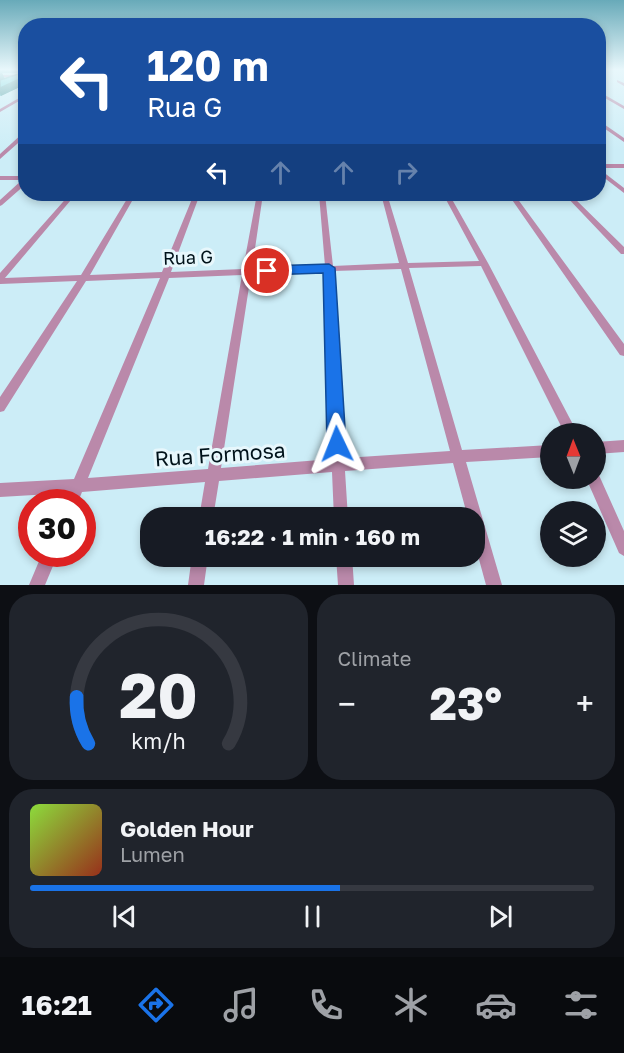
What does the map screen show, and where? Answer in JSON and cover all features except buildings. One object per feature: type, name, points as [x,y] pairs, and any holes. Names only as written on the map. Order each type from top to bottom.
[{"type":"street","points":[[608,98],[624,98]]},
{"type":"street","points":[[608,98],[624,108]]},
{"type":"street","points":[[0,111],[18,100]]},
{"type":"street","points":[[606,127],[624,140]]},
{"type":"street","points":[[0,157],[18,141]]},
{"type":"street","points":[[606,166],[624,165]]},
{"type":"street","points":[[606,173],[624,191]]},
{"type":"street","points":[[0,178],[18,179]]},
{"type":"street","points":[[0,204],[18,187]]},
{"type":"street","points":[[0,279],[67,201]]},
{"type":"street","points":[[0,407],[84,277],[129,201]]},
{"type":"street","points":[[77,489],[166,274],[193,201]]},
{"type":"street","points":[[208,507],[259,201]]},
{"type":"street","points":[[323,201],[329,268],[340,507]]},
{"type":"street","points":[[386,201],[494,585]]},
{"type":"street","points":[[450,201],[566,423]]},
{"type":"street","points":[[516,201],[624,352]]},
{"type":"street","points":[[574,201],[624,252]]},
{"type":"street","name":"Rua G","points":[[0,279],[484,263]]},
{"type":"street","points":[[606,447],[624,446]]},
{"type":"street","name":"Rua Formosa","points":[[0,490],[212,476],[458,455],[540,451]]},
{"type":"street","points":[[598,489],[624,548]]},
{"type":"street","points":[[37,585],[45,567]]},
{"type":"street","points":[[196,585],[198,567]]},
{"type":"street","points":[[345,567],[346,585]]},
{"type":"route","points":[[267,271],[329,268],[337,444]]}]
